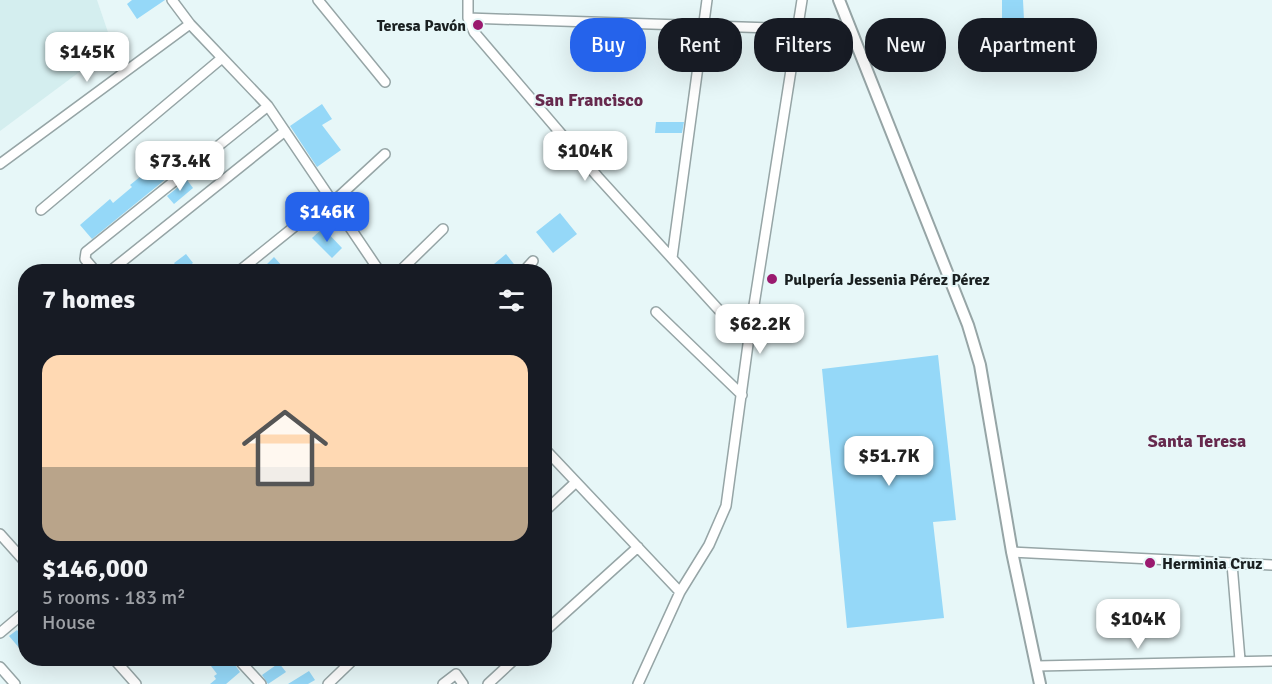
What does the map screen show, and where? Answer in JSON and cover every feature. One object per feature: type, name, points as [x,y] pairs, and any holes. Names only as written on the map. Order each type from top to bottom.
[{"type":"street","points":[[172,0],[190,24],[268,106],[375,264]]},
{"type":"street","points":[[318,0],[385,82]]},
{"type":"street","points":[[468,0],[468,18],[474,32],[672,258],[738,331],[749,337]]},
{"type":"street","points":[[706,18],[707,0]]},
{"type":"street","points":[[800,18],[802,0]]},
{"type":"street","points":[[839,0],[968,325],[980,365],[1012,552],[1040,684]]},
{"type":"street","points":[[468,18],[658,23]]},
{"type":"street","points":[[0,164],[190,24]]},
{"type":"street","points":[[40,210],[222,58]]},
{"type":"street","points":[[672,258],[698,72]]},
{"type":"street","points":[[638,684],[680,592],[709,545],[726,506],[749,337],[791,72]]},
{"type":"street","points":[[89,264],[85,259],[86,252],[268,106]]},
{"type":"street","points":[[119,264],[285,131]]},
{"type":"street","points":[[248,264],[332,200],[385,154]]},
{"type":"street","points":[[407,264],[443,229]]},
{"type":"street","points":[[530,264],[533,261]]},
{"type":"street","points":[[656,312],[742,394]]},
{"type":"street","points":[[552,456],[680,592]]},
{"type":"street","points":[[552,504],[576,482]]},
{"type":"street","points":[[0,534],[18,554]]},
{"type":"street","points":[[552,625],[638,547]]},
{"type":"street","points":[[1012,552],[1272,565]]},
{"type":"street","points":[[1232,564],[1240,660]]},
{"type":"street","points":[[0,633],[18,618]]},
{"type":"street","points":[[1037,666],[1272,661]]},
{"type":"street","points":[[120,666],[136,684]]},
{"type":"street","points":[[244,666],[261,684]]},
{"type":"street","points":[[328,684],[347,666]]},
{"type":"street","points":[[488,684],[507,666]]},
{"type":"street","points":[[0,668],[15,684]]},
{"type":"street","points":[[443,684],[456,674],[463,684]]},
{"type":"shaded area","points":[[0,0],[97,0],[113,47],[0,131]]},
{"type":"building","points":[[132,0],[165,0],[137,19],[127,4]]},
{"type":"building","points":[[1002,0],[1023,0],[1024,18],[1002,18]]},
{"type":"building","points":[[322,104],[332,119],[322,125],[341,150],[317,167],[290,126]]},
{"type":"building","points":[[656,122],[684,122],[682,133],[655,133]]},
{"type":"building","points":[[156,156],[172,174],[92,239],[80,225],[110,199],[113,203],[132,187],[130,185],[151,168],[147,165]]},
{"type":"building","points":[[187,180],[193,188],[174,204],[167,196]]},
{"type":"building","points":[[560,213],[577,234],[553,253],[536,232]]},
{"type":"building","points":[[323,228],[342,248],[332,258],[312,238]]},
{"type":"building","points":[[186,254],[193,263],[175,264]]},
{"type":"building","points":[[506,254],[514,264],[494,264]]},
{"type":"building","points":[[274,257],[280,264],[267,264]]},
{"type":"building","points":[[938,355],[956,520],[933,522],[944,618],[847,628],[822,369]]},
{"type":"building","points":[[18,631],[18,646],[9,636]]},
{"type":"building","points":[[211,666],[236,666],[240,672],[226,684],[210,684],[216,679],[214,676],[217,674]]},
{"type":"building","points":[[275,666],[281,666],[286,672],[268,684],[262,675]]},
{"type":"building","points":[[309,671],[315,680],[308,684],[288,684]]},
{"type":"place","name":"Teresa Pavón","points":[[478,25]]},
{"type":"place","name":"Pulpería Jessenia Pérez Pérez","points":[[772,279]]},
{"type":"place","name":"Herminia Cruz","points":[[1150,563]]},
{"type":"district","name":"San Francisco","points":[[589,100]]},
{"type":"district","name":"Santa Teresa","points":[[1197,441]]}]
